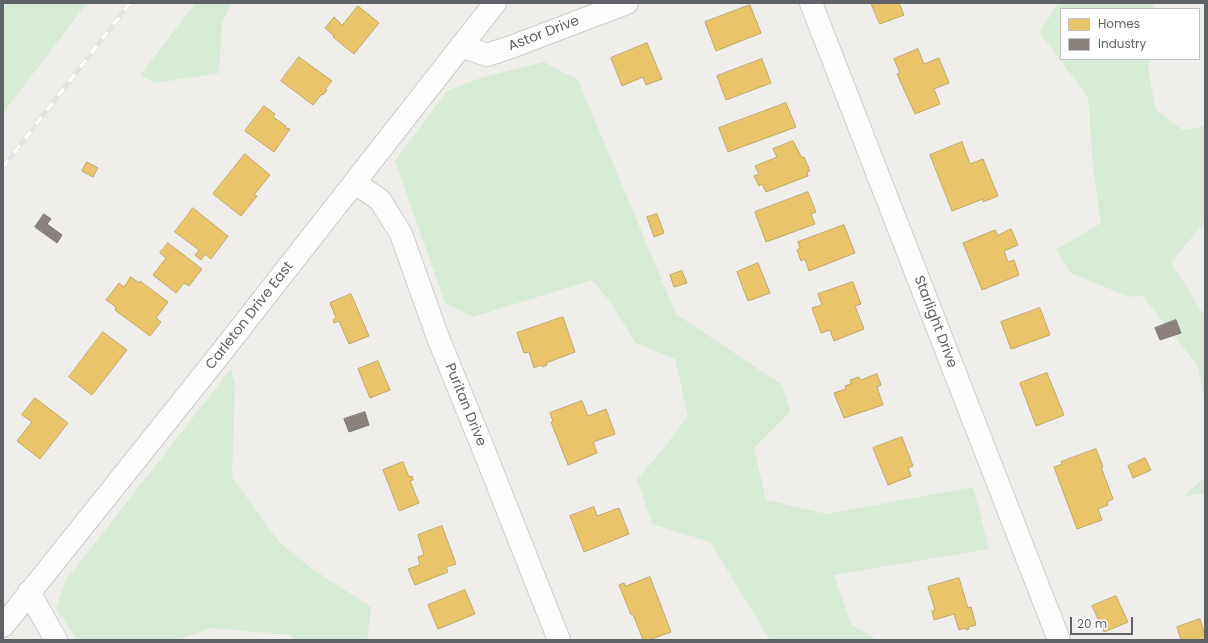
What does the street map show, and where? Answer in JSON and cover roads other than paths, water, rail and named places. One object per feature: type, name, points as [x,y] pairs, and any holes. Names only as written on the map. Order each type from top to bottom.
[{"type":"street","name":"Carleton Drive East","points":[[3,626],[355,184],[495,3]]},
{"type":"street","name":"Astor Drive","points":[[461,46],[487,55],[627,3]]},
{"type":"street","name":"Starlight Drive","points":[[811,3],[1059,640]]},
{"type":"street","name":"Puritan Drive","points":[[355,184],[380,200],[400,234],[437,335],[559,640]]},
{"type":"street","points":[[29,592],[56,640]]},
{"type":"railway","points":[[3,167],[130,3]]}]
